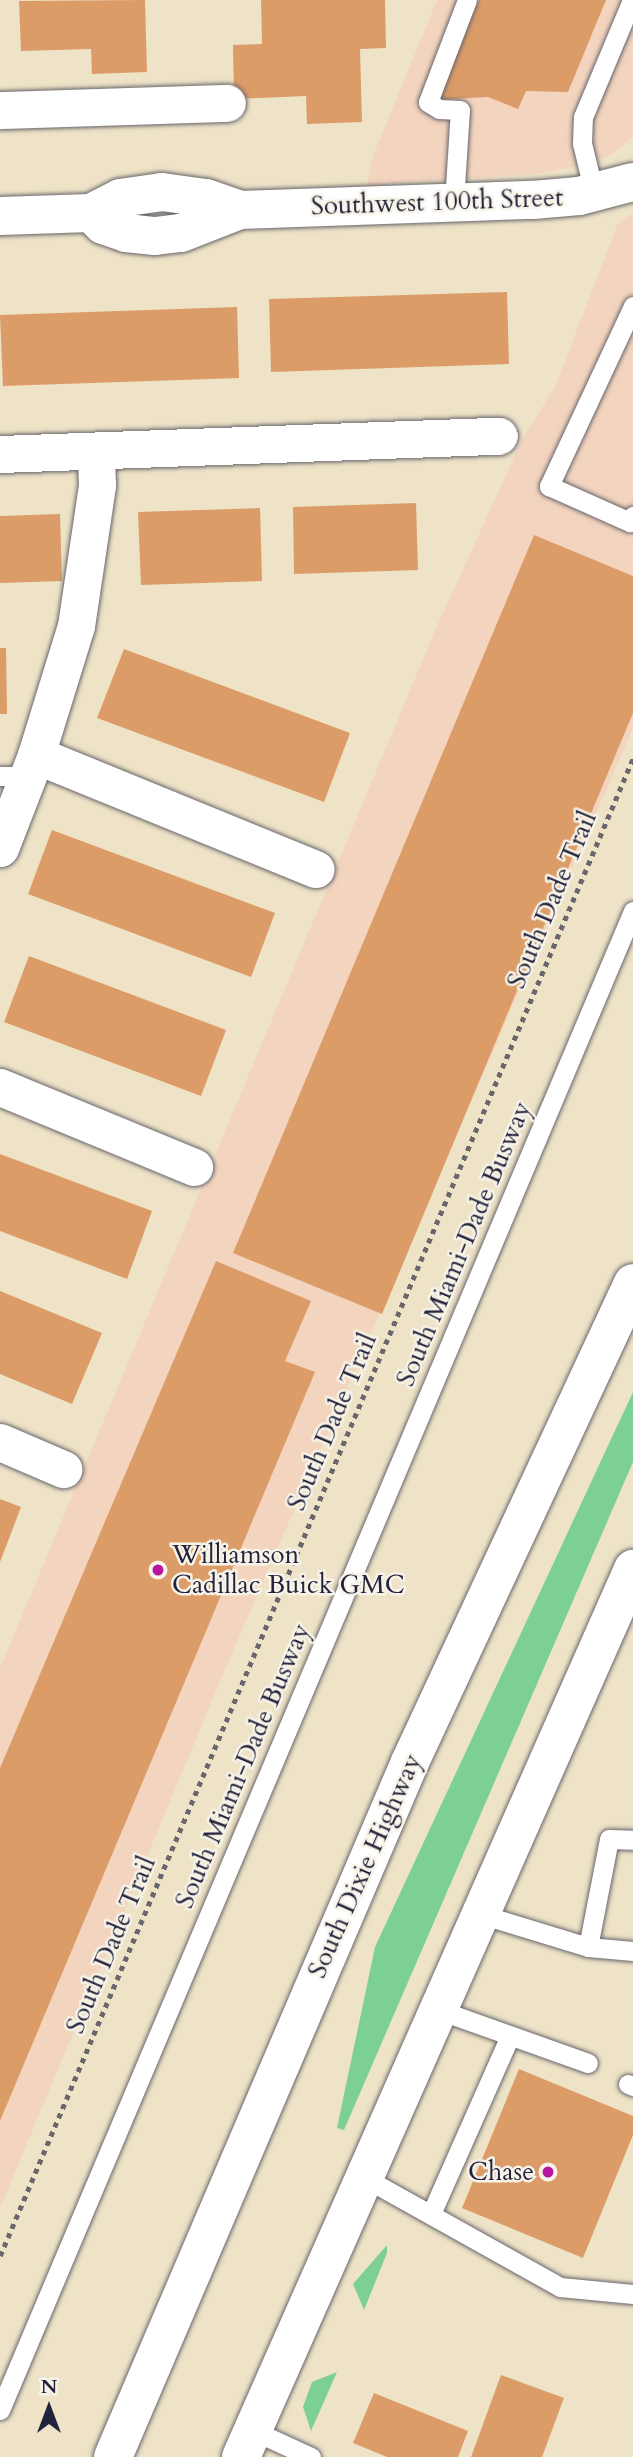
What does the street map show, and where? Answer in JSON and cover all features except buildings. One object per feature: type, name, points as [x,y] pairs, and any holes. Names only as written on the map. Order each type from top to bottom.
[{"type":"main road","name":"Southwest 100th Street","points":[[0,216],[91,213],[120,198],[162,192],[206,198],[240,209],[454,202],[594,193],[633,182]]},
{"type":"main road","name":"South Dixie Highway","points":[[113,2457],[404,1774],[633,1283]]},
{"type":"main road","points":[[246,2443],[324,2261],[365,2178],[633,1569]]},
{"type":"street","points":[[0,110],[227,103]]},
{"type":"street","points":[[0,454],[499,436]]},
{"type":"street","points":[[0,848],[21,769],[65,668],[85,583],[97,485],[96,451]]},
{"type":"street","points":[[21,769],[316,869]]},
{"type":"street","points":[[0,1087],[194,1167]]},
{"type":"street","points":[[0,1442],[63,1469]]},
{"type":"lane","points":[[454,202],[460,110],[439,110],[428,102],[467,0]]},
{"type":"lane","points":[[594,193],[582,143],[583,117],[632,0]]},
{"type":"lane","points":[[633,306],[549,486],[630,522],[633,516]]},
{"type":"lane","name":"South Miami-Dade Busway","points":[[0,2410],[633,911]]},
{"type":"lane","points":[[588,1947],[609,1839],[633,1840]]},
{"type":"lane","points":[[480,1914],[588,1947],[633,1951]]},
{"type":"lane","points":[[439,2010],[509,2038],[588,2063]]},
{"type":"lane","points":[[431,2214],[509,2038]]},
{"type":"lane","points":[[365,2178],[560,2287],[633,2294]]},
{"type":"lane","points":[[246,2443],[311,2457]]},
{"type":"path","name":"South Dade Trail","points":[[0,2256],[633,758]]},
{"type":"shaded area","points":[[437,0],[633,0],[633,136],[613,154],[580,166],[534,174],[367,185],[373,156]]},
{"type":"shaded area","points":[[633,214],[633,728],[224,1672],[0,2208],[0,1668],[437,626],[523,438],[556,385],[618,223]]},
{"type":"green space","points":[[633,1392],[633,1462],[344,2130],[337,2128],[375,1947]]},
{"type":"green space","points":[[387,2245],[387,2253],[364,2310],[353,2284]]},
{"type":"green space","points":[[337,2372],[311,2431],[303,2407],[312,2382]]},
{"type":"place","name":"Williamson Cadillac Buick GMC","points":[[158,1570]]},
{"type":"place","name":"Chase","points":[[548,2172]]}]
